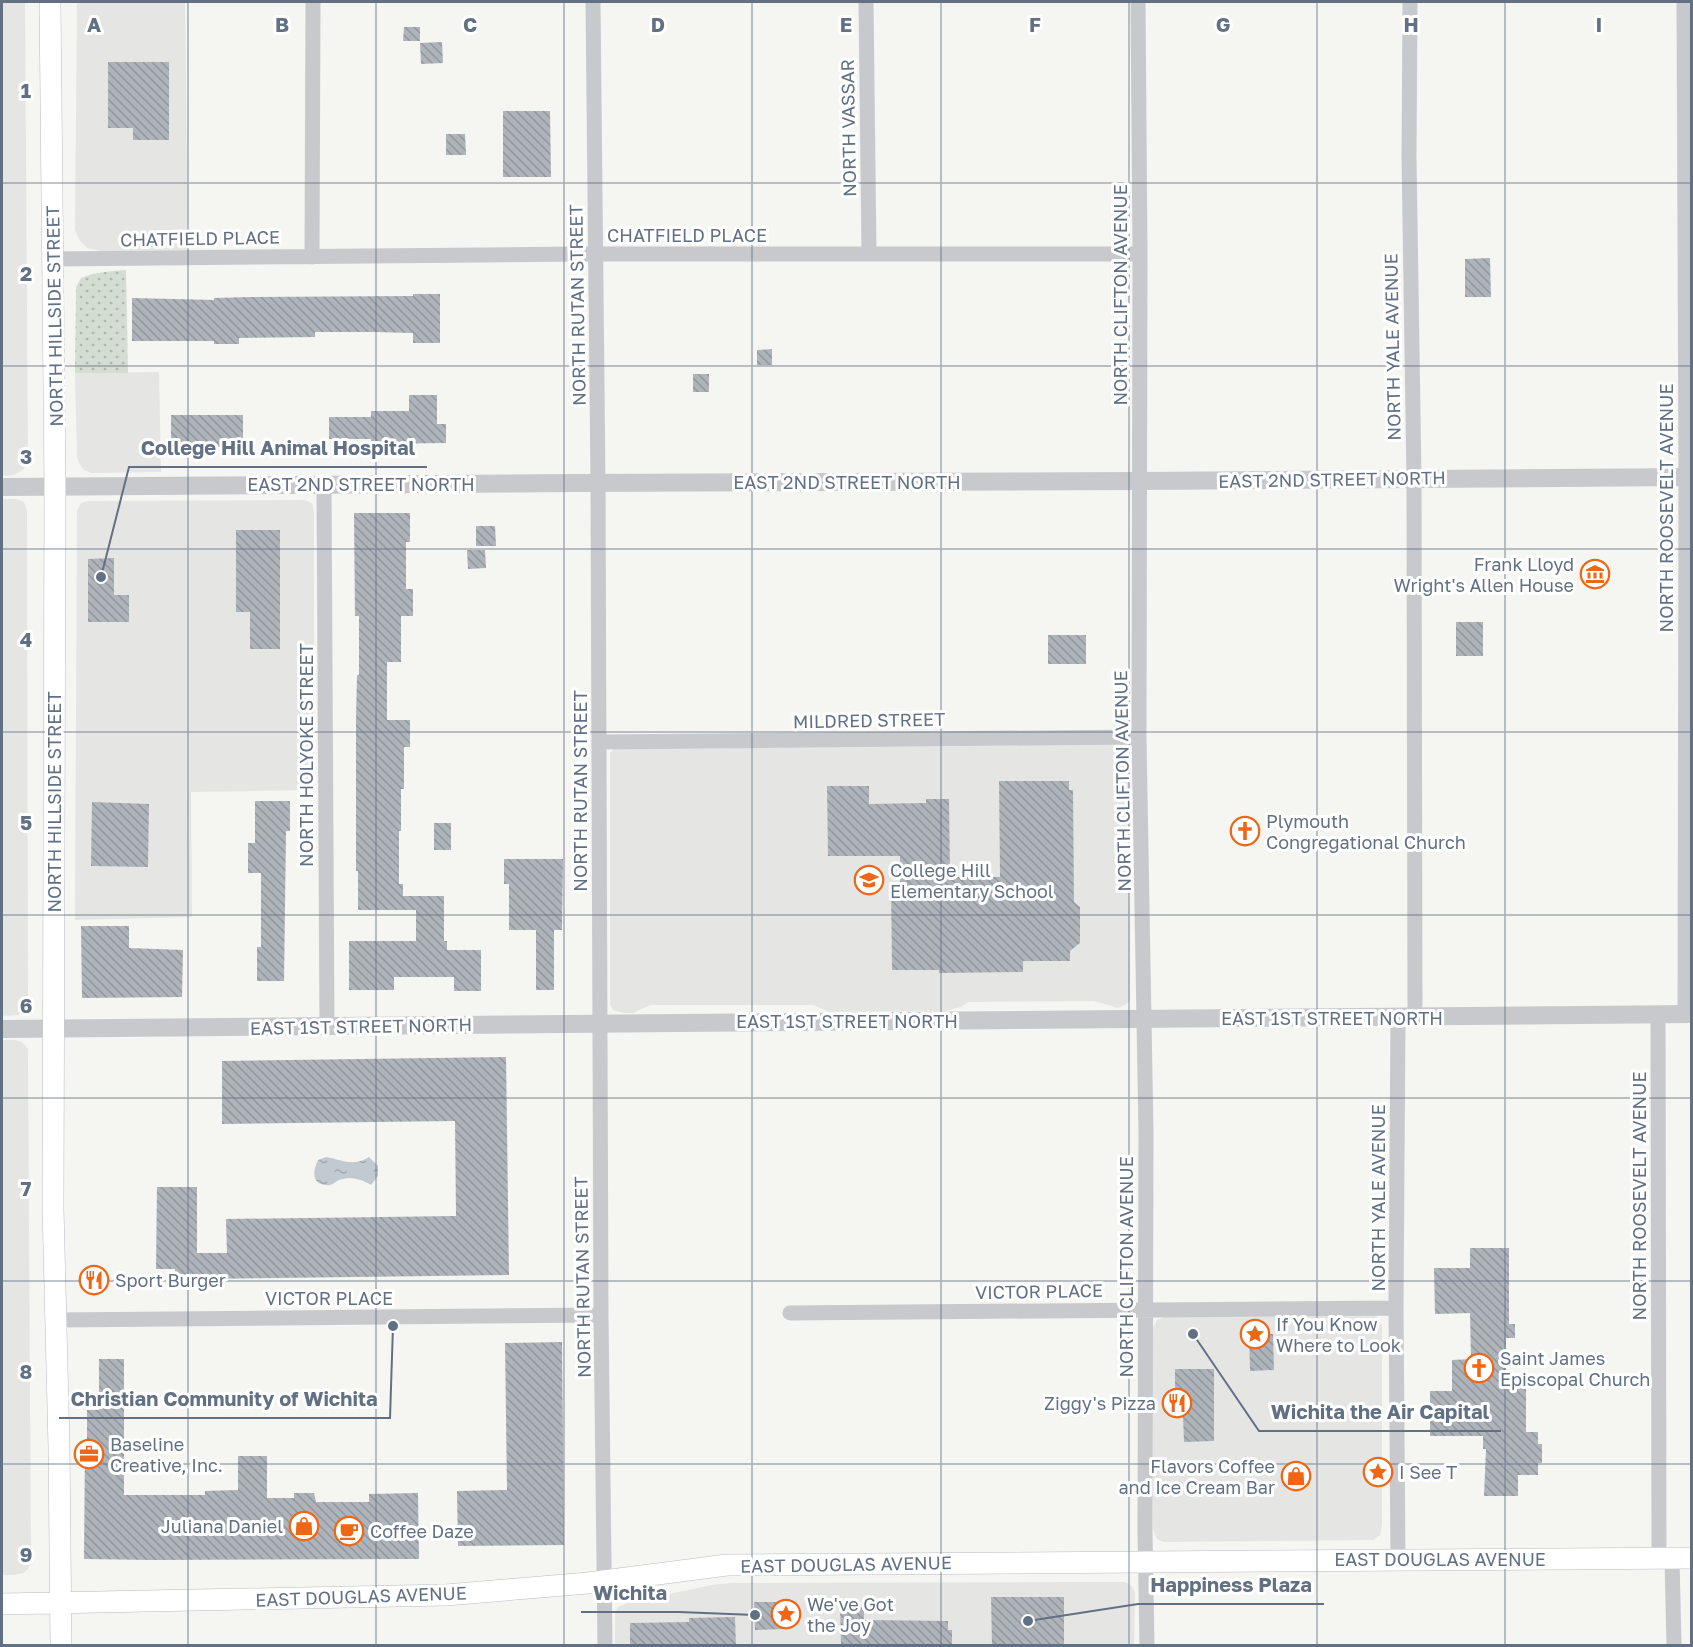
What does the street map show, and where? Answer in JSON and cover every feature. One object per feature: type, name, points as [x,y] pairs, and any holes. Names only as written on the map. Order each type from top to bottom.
[{"type":"main road","name":"NORTH HILLSIDE STREET","points":[[50,2],[55,486],[53,1208],[61,1646]]},
{"type":"main road","name":"EAST DOUGLAS AVENUE","points":[[2,1604],[446,1595],[604,1580],[727,1565],[1674,1558]]},
{"type":"street","points":[[312,256],[313,2]]},
{"type":"street","name":"NORTH RUTAN STREET","points":[[593,2],[605,1646]]},
{"type":"street","name":"NORTH VASSAR","points":[[866,2],[869,254]]},
{"type":"street","name":"NORTH CLIFTON AVENUE","points":[[1138,2],[1140,737],[1146,1134],[1147,1646]]},
{"type":"street","name":"NORTH YALE AVENUE","points":[[1398,1559],[1396,1308],[1407,1017],[1414,478],[1409,156],[1410,2]]},
{"type":"street","name":"NORTH ROOSEVELT AVENUE","points":[[1684,2],[1689,477],[1688,1015]]},
{"type":"street","name":"CHATFIELD PLACE","points":[[53,259],[596,254],[1140,255]]},
{"type":"street","name":"EAST 2ND STREET NORTH","points":[[2,487],[1689,477]]},
{"type":"street","name":"NORTH HOLYOKE STREET","points":[[324,484],[327,1026]]},
{"type":"street","name":"MILDRED STREET","points":[[599,742],[1140,737]]},
{"type":"street","name":"NORTH ROOSEVELT AVENUE","points":[[1658,1015],[1674,1558],[1674,1646]]},
{"type":"street","name":"EAST 1ST STREET NORTH","points":[[2,1029],[1688,1015]]},
{"type":"street","name":"VICTOR PLACE","points":[[790,1313],[1396,1308]]},
{"type":"street","name":"VICTOR PLACE","points":[[56,1320],[601,1315]]},
{"type":"shaded area","points":[[2,2],[25,2],[28,462],[23,470],[14,475],[2,476]]},
{"type":"shaded area","points":[[77,2],[185,2],[188,250],[101,251],[87,248],[79,240],[75,230]]},
{"type":"shaded area","points":[[126,270],[128,373],[75,373],[76,287],[81,278],[103,272]]},
{"type":"shaded area","points":[[159,372],[161,472],[91,473],[84,470],[77,456],[75,373]]},
{"type":"shaded area","points":[[2,499],[16,499],[24,502],[27,511],[28,1001],[26,1011],[19,1015],[2,1016]]},
{"type":"shaded area","points":[[305,500],[312,503],[314,512],[314,790],[191,792],[192,917],[75,920],[77,511],[81,503],[89,501]]},
{"type":"shaded area","name":"College Hill Elementary School","points":[[1118,745],[1125,747],[1129,760],[1130,1001],[1125,1005],[1118,1008],[1094,1001],[969,1002],[946,1011],[829,1012],[814,1005],[650,1005],[633,1013],[613,1010],[610,1004],[610,753],[614,749]]},
{"type":"shaded area","points":[[2,1040],[22,1042],[28,1049],[31,1562],[23,1573],[14,1575],[2,1575]]},
{"type":"shaded area","points":[[1374,1314],[1382,1326],[1382,1525],[1380,1535],[1374,1540],[1164,1542],[1157,1539],[1153,1529],[1152,1330],[1157,1320],[1164,1317]]},
{"type":"shaded area","points":[[1125,1582],[1132,1586],[1135,1593],[1134,1645],[615,1646],[615,1613],[618,1607],[627,1603],[712,1585],[731,1583]]},
{"type":"water","points":[[326,1157],[358,1162],[369,1157],[378,1166],[378,1176],[371,1185],[351,1178],[339,1180],[330,1185],[321,1184],[314,1176],[315,1168],[318,1160]]},
{"type":"building","points":[[404,27],[420,27],[420,41],[403,41]]},
{"type":"building","points":[[442,42],[443,63],[421,64],[420,43]]},
{"type":"building","points":[[108,62],[169,62],[169,140],[133,140],[133,128],[108,128]]},
{"type":"building","points":[[503,111],[550,111],[551,177],[503,177]]},
{"type":"building","points":[[446,134],[465,134],[466,155],[446,155]]},
{"type":"building","points":[[1490,258],[1491,297],[1465,297],[1465,259]]},
{"type":"building","points":[[413,294],[440,294],[440,343],[413,343],[413,333],[375,332],[315,332],[315,337],[239,338],[239,344],[214,344],[214,341],[132,341],[132,298],[214,300],[214,298],[250,297],[413,296]]},
{"type":"building","points":[[772,349],[772,365],[757,365],[757,350]]},
{"type":"building","points":[[693,374],[709,374],[709,392],[693,392]]},
{"type":"building","points":[[409,395],[437,395],[437,424],[446,424],[446,443],[371,444],[371,439],[329,439],[329,417],[371,417],[371,411],[409,411]]},
{"type":"building","points":[[171,415],[243,415],[243,447],[206,447],[206,443],[171,443]]},
{"type":"building","points":[[354,513],[410,513],[410,542],[406,542],[406,589],[413,589],[413,616],[401,616],[401,662],[387,662],[387,720],[410,720],[410,747],[404,747],[404,789],[401,789],[399,884],[403,884],[403,896],[444,896],[444,941],[447,941],[447,950],[481,950],[481,991],[454,991],[454,977],[394,977],[394,990],[349,990],[349,941],[416,941],[416,910],[358,910],[356,720],[359,616],[355,616]]},
{"type":"building","points":[[476,526],[495,526],[496,546],[476,546]]},
{"type":"building","points":[[236,530],[280,530],[280,649],[250,649],[250,612],[236,612]]},
{"type":"building","points":[[467,550],[485,550],[486,568],[468,569]]},
{"type":"building","points":[[114,558],[114,595],[129,595],[129,622],[88,622],[88,559]]},
{"type":"building","points":[[1456,622],[1483,622],[1483,656],[1456,656]]},
{"type":"building","points":[[1048,635],[1086,635],[1086,664],[1048,664]]},
{"type":"building","points":[[999,781],[1069,781],[1069,790],[1073,790],[1074,902],[1080,907],[1080,943],[1070,951],[1070,961],[1023,961],[1023,972],[939,973],[939,970],[892,970],[891,883],[900,883],[900,856],[828,856],[827,786],[869,786],[869,804],[926,803],[926,799],[949,799],[950,877],[1000,877]]},
{"type":"building","points":[[255,801],[290,801],[290,831],[286,831],[284,981],[257,981],[257,947],[261,947],[261,873],[248,873],[248,843],[255,843]]},
{"type":"building","points":[[92,802],[149,804],[148,867],[91,866]]},
{"type":"building","points":[[434,823],[451,823],[451,850],[434,850]]},
{"type":"building","points":[[504,859],[563,859],[562,930],[554,930],[554,990],[536,990],[536,930],[509,930],[509,884],[504,884]]},
{"type":"building","points":[[81,926],[129,926],[129,948],[183,950],[182,997],[82,998]]},
{"type":"building","points":[[506,1057],[509,1275],[203,1279],[203,1282],[175,1282],[175,1269],[156,1269],[157,1187],[197,1187],[197,1253],[227,1253],[226,1219],[456,1216],[455,1121],[222,1124],[222,1061]]},
{"type":"building","name":"Saint James Episcopal Church","points":[[1470,1248],[1509,1248],[1509,1324],[1515,1324],[1515,1338],[1506,1338],[1506,1379],[1526,1379],[1526,1432],[1538,1432],[1538,1444],[1542,1444],[1542,1463],[1538,1463],[1538,1475],[1518,1475],[1518,1496],[1484,1496],[1486,1449],[1483,1449],[1483,1436],[1430,1436],[1430,1391],[1452,1391],[1452,1360],[1471,1359],[1470,1313],[1435,1314],[1434,1268],[1470,1268]]},
{"type":"building","points":[[1249,1334],[1273,1334],[1274,1370],[1250,1371]]},
{"type":"building","points":[[562,1342],[564,1545],[458,1546],[457,1491],[507,1490],[505,1343]]},
{"type":"building","points":[[99,1359],[124,1359],[124,1495],[205,1495],[205,1491],[238,1490],[238,1456],[267,1456],[267,1498],[294,1498],[294,1493],[314,1493],[316,1502],[369,1502],[369,1494],[418,1493],[419,1559],[84,1559],[87,1410],[99,1410]]},
{"type":"building","points":[[1175,1369],[1214,1369],[1214,1441],[1184,1442],[1183,1416],[1175,1416]]},
{"type":"building","points":[[991,1597],[1064,1597],[1064,1646],[992,1646]]},
{"type":"building","points":[[754,1602],[786,1602],[786,1629],[755,1630]]},
{"type":"building","points":[[840,1604],[864,1604],[864,1620],[948,1621],[948,1630],[952,1630],[952,1646],[841,1646]]},
{"type":"building","points":[[735,1617],[736,1646],[630,1646],[630,1623],[689,1622],[689,1618]]},
{"type":"place","name":"Frank Lloyd Wright's Allen House","points":[[1595,574]]},
{"type":"place","name":"College Hill Animal Hospital","points":[[101,577]]},
{"type":"place","name":"Plymouth Congregational Church","points":[[1245,831]]},
{"type":"place","name":"College Hill Elementary School","points":[[869,880]]},
{"type":"place","name":"Sport Burger","points":[[94,1280]]},
{"type":"place","name":"Christian Community of Wichita","points":[[393,1326]]},
{"type":"place","name":"Wichita the Air Capital","points":[[1193,1334]]},
{"type":"place","name":"If You Know Where to Look","points":[[1255,1334]]},
{"type":"place","name":"Saint James Episcopal Church","points":[[1479,1368]]},
{"type":"place","name":"Ziggy's Pizza","points":[[1177,1403]]},
{"type":"place","name":"Baseline Creative, Inc.","points":[[89,1454]]},
{"type":"place","name":"I See T","points":[[1378,1472]]},
{"type":"place","name":"Flavors Coffee and Ice Cream Bar","points":[[1296,1476]]},
{"type":"place","name":"Juliana Daniel","points":[[304,1526]]},
{"type":"place","name":"Coffee Daze","points":[[349,1531]]},
{"type":"place","name":"We've Got the Joy","points":[[786,1614]]},
{"type":"place","name":"Wichita","points":[[755,1615]]},
{"type":"place","name":"Happiness Plaza","points":[[1028,1621]]}]
